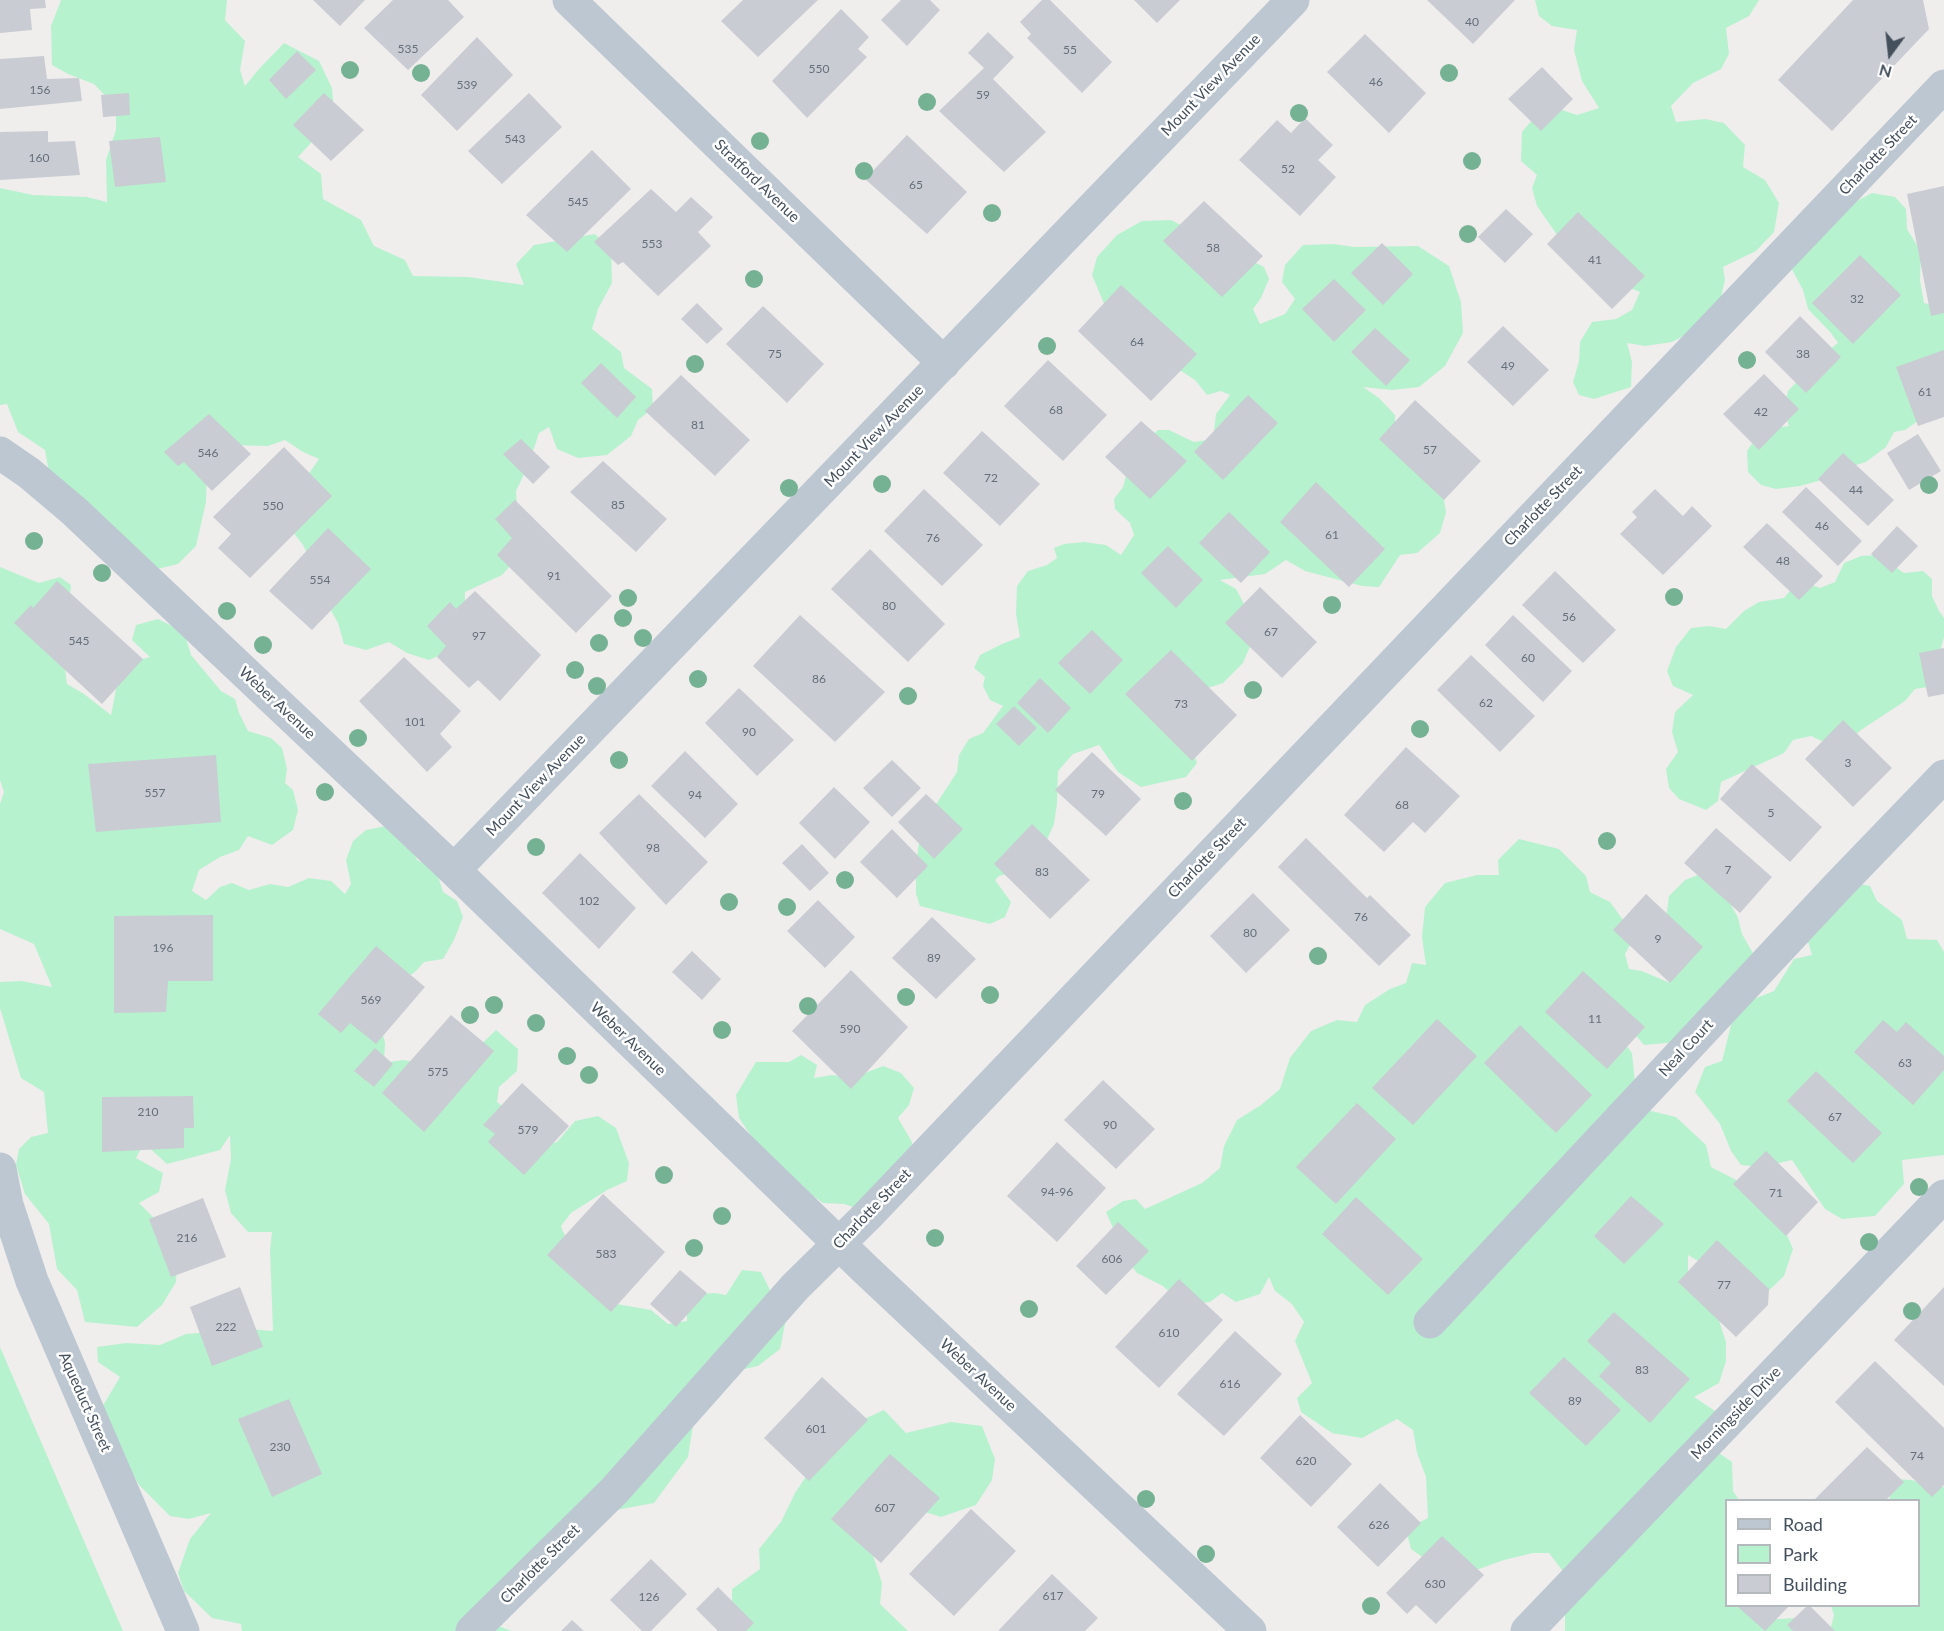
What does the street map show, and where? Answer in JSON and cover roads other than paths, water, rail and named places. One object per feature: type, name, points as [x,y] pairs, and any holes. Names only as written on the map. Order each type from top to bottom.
[{"type":"street","name":"Stratford Avenue","points":[[569,0],[944,363]]},
{"type":"street","name":"Mount View Avenue","points":[[454,870],[1293,0]]},
{"type":"street","name":"Charlotte Street","points":[[472,1631],[615,1490],[795,1287],[839,1244],[1944,86]]},
{"type":"street","name":"Weber Avenue","points":[[0,453],[29,473],[74,511],[454,870],[839,1244],[1250,1631]]},
{"type":"street","name":"Neal Court","points":[[1430,1322],[1829,895],[1944,776]]},
{"type":"street","name":"Aqueduct Street","points":[[0,1169],[7,1205],[32,1281],[183,1631]]},
{"type":"street","name":"Morningside Drive","points":[[1527,1631],[1944,1196]]}]
